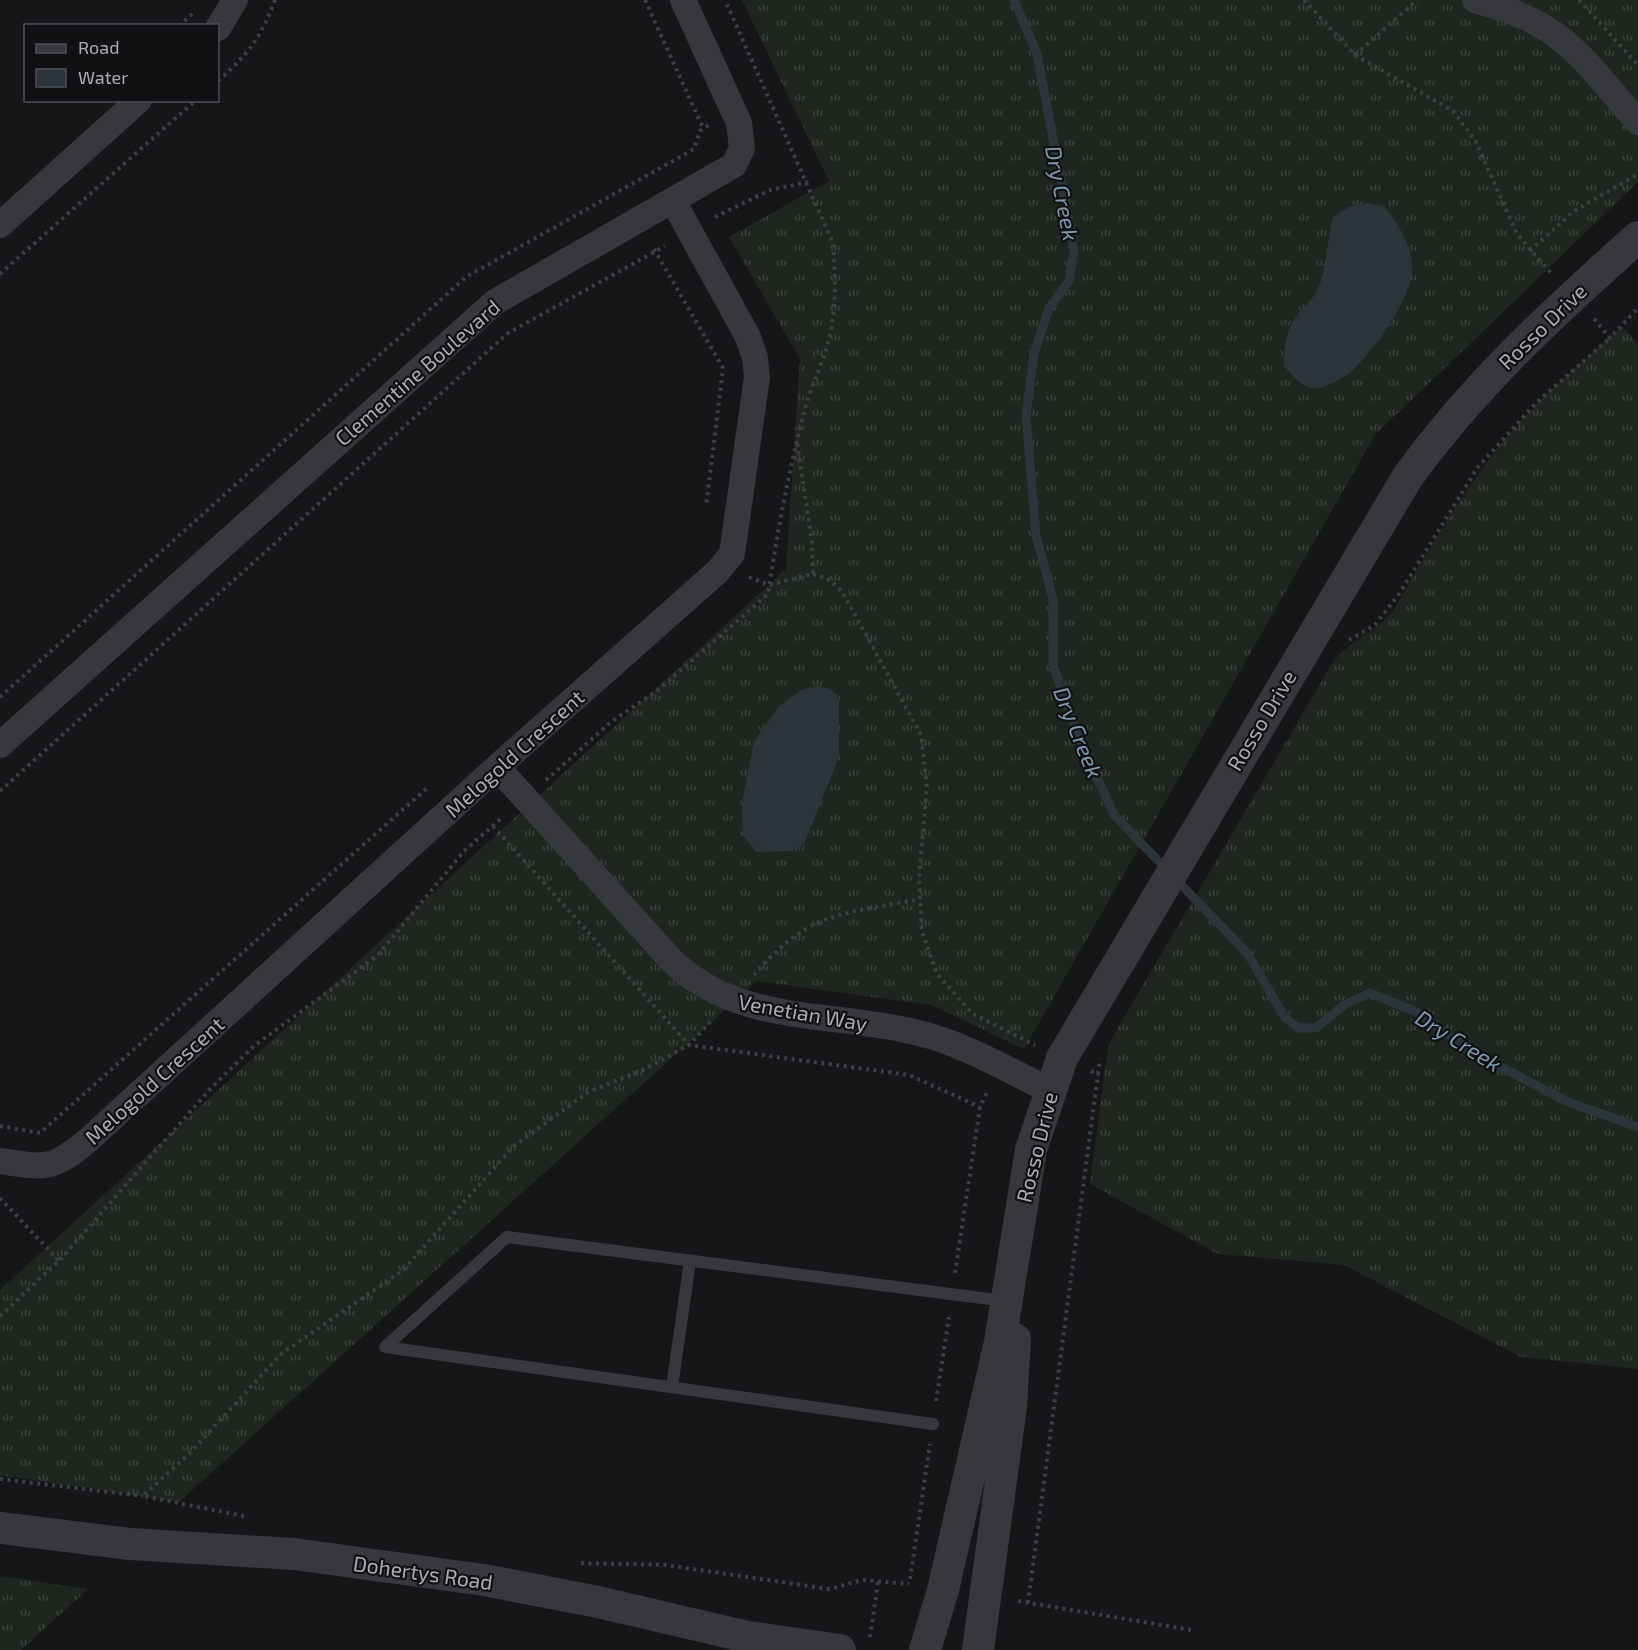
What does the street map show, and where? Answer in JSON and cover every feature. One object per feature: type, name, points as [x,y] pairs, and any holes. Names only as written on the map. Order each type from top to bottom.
[{"type":"street","points":[[219,26],[235,0]]},
{"type":"street","name":"Clementine Boulevard","points":[[0,745],[470,322],[518,288],[734,165],[743,140],[739,123],[683,0]]},
{"type":"street","points":[[1475,0],[1518,15],[1557,36],[1571,48],[1638,122]]},
{"type":"street","points":[[0,225],[137,102]]},
{"type":"street","name":"Melogold Crescent","points":[[0,1161],[47,1165],[62,1162],[497,767],[717,572],[732,554],[757,377],[755,358],[748,337],[673,201]]},
{"type":"street","name":"Rosso Drive","points":[[925,1650],[943,1590],[1000,1342],[1029,1159],[1049,1090],[1062,1058],[1248,741],[1407,478],[1443,428],[1527,337],[1638,237]]},
{"type":"street","name":"Venetian Way","points":[[497,767],[687,976],[731,1000],[771,1010],[921,1033],[1049,1090]]},
{"type":"street","name":"Rosso Drive","points":[[978,1650],[1011,1407],[1015,1332],[1008,1288]]},
{"type":"street","name":"Dohertys Road","points":[[0,1527],[130,1544],[294,1554],[484,1580],[598,1602],[736,1634],[840,1650]]},
{"type":"lane","points":[[933,1424],[385,1347],[507,1237],[690,1261],[1008,1288]]},
{"type":"lane","points":[[672,1387],[690,1261]]},
{"type":"path","points":[[219,80],[247,55],[264,28],[275,0]]},
{"type":"path","points":[[645,0],[703,128]]},
{"type":"path","points":[[1304,0],[1355,55],[1453,111],[1476,142],[1517,234],[1530,251],[1574,211],[1638,174]]},
{"type":"path","points":[[1355,55],[1417,0]]},
{"type":"path","points":[[1579,0],[1638,65]]},
{"type":"path","points":[[0,274],[194,102]]},
{"type":"path","points":[[0,791],[508,333],[750,198],[770,190],[808,182]]},
{"type":"path","points":[[655,250],[723,368],[706,510]]},
{"type":"path","points":[[1345,643],[1375,625],[1399,594],[1478,467],[1536,403],[1610,338]]},
{"type":"path","points":[[797,439],[813,542],[813,574]]},
{"type":"path","points":[[769,585],[813,574],[830,580],[843,593],[921,735],[927,787],[919,878],[922,932],[937,974],[973,1014],[1098,1074]]},
{"type":"path","points":[[143,1496],[191,1452],[281,1354],[402,1271],[514,1146],[588,1092],[644,1070],[689,1045],[768,958],[811,926],[860,910],[920,899]]},
{"type":"path","points":[[1028,1603],[1101,1054]]},
{"type":"path","points":[[0,1198],[59,1261]]},
{"type":"path","points":[[0,1479],[143,1496],[246,1516]]},
{"type":"path","points":[[574,1563],[666,1564],[829,1589],[862,1580],[909,1584]]},
{"type":"path","points":[[870,1639],[878,1582]]},
{"type":"green space","points":[[742,0],[1638,0],[1638,182],[1375,435],[1024,1049],[931,1005],[757,981],[179,1502],[0,1475],[0,1290],[786,569],[800,359],[729,237],[829,181]]},
{"type":"green space","points":[[1622,326],[1638,344],[1638,1369],[1521,1357],[1344,1265],[1218,1254],[1090,1184],[1108,1048],[1113,1036],[1333,662],[1393,611],[1463,496],[1512,431],[1551,390]]},
{"type":"green space","points":[[0,1576],[88,1589],[21,1650],[0,1650]]},
{"type":"water","points":[[1368,203],[1384,206],[1399,227],[1411,258],[1411,280],[1388,326],[1356,367],[1344,377],[1328,385],[1317,388],[1307,387],[1284,366],[1285,345],[1289,332],[1295,319],[1311,300],[1321,282],[1333,217],[1349,207]]},
{"type":"water","points":[[819,686],[830,689],[839,698],[839,757],[804,844],[791,851],[756,852],[743,835],[742,802],[754,742],[780,705],[803,689]]},
{"type":"waterway","name":"Dry Creek","points":[[1014,0],[1037,54],[1074,250],[1069,281],[1049,308],[1034,354],[1026,416],[1036,535],[1053,599],[1053,665],[1077,733],[1114,815],[1248,954],[1285,1018],[1299,1028],[1316,1028],[1344,1005],[1370,993],[1417,1012],[1472,1052],[1568,1102],[1638,1127]]}]
